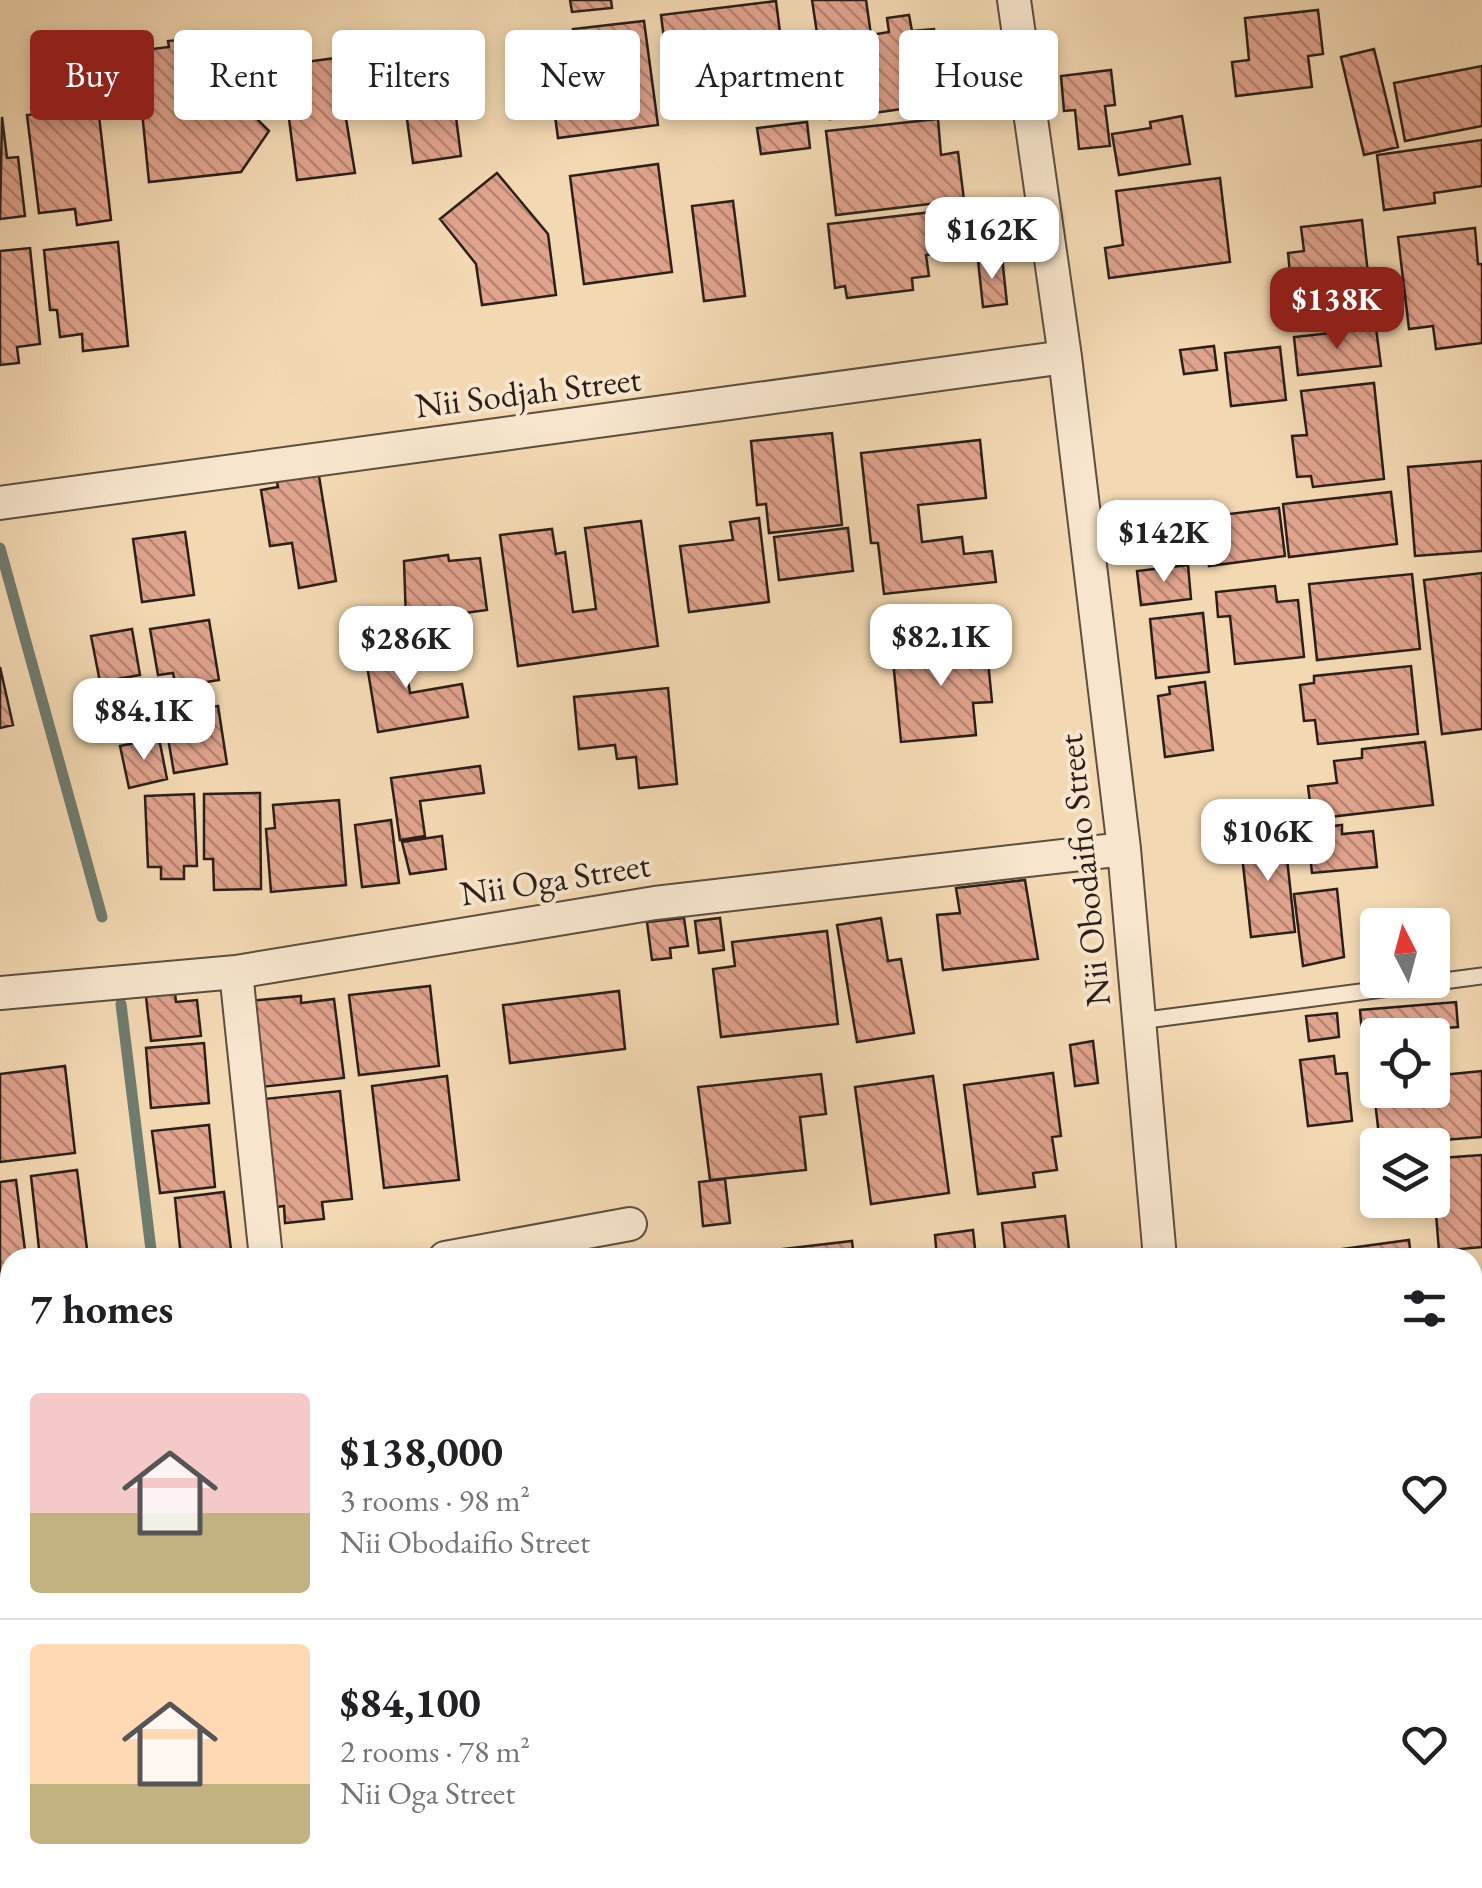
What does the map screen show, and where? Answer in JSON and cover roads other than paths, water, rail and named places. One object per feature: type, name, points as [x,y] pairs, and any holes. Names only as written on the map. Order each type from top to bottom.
[{"type":"street","name":"Nii Obodaifio Street","points":[[1014,0],[1064,357],[1124,849],[1159,1248]]},
{"type":"street","name":"Nii Sodjah Street","points":[[0,503],[642,419],[1064,357]]},
{"type":"street","name":"Nii Oga Street","points":[[0,993],[236,972],[655,903],[1124,849]]},
{"type":"street","points":[[236,972],[265,1248]]},
{"type":"street","points":[[499,1248],[630,1224]]},
{"type":"lane","points":[[1139,1021],[1482,976]]},
{"type":"waterway","points":[[0,548],[102,917]]},
{"type":"waterway","points":[[121,1004],[151,1248]]}]
